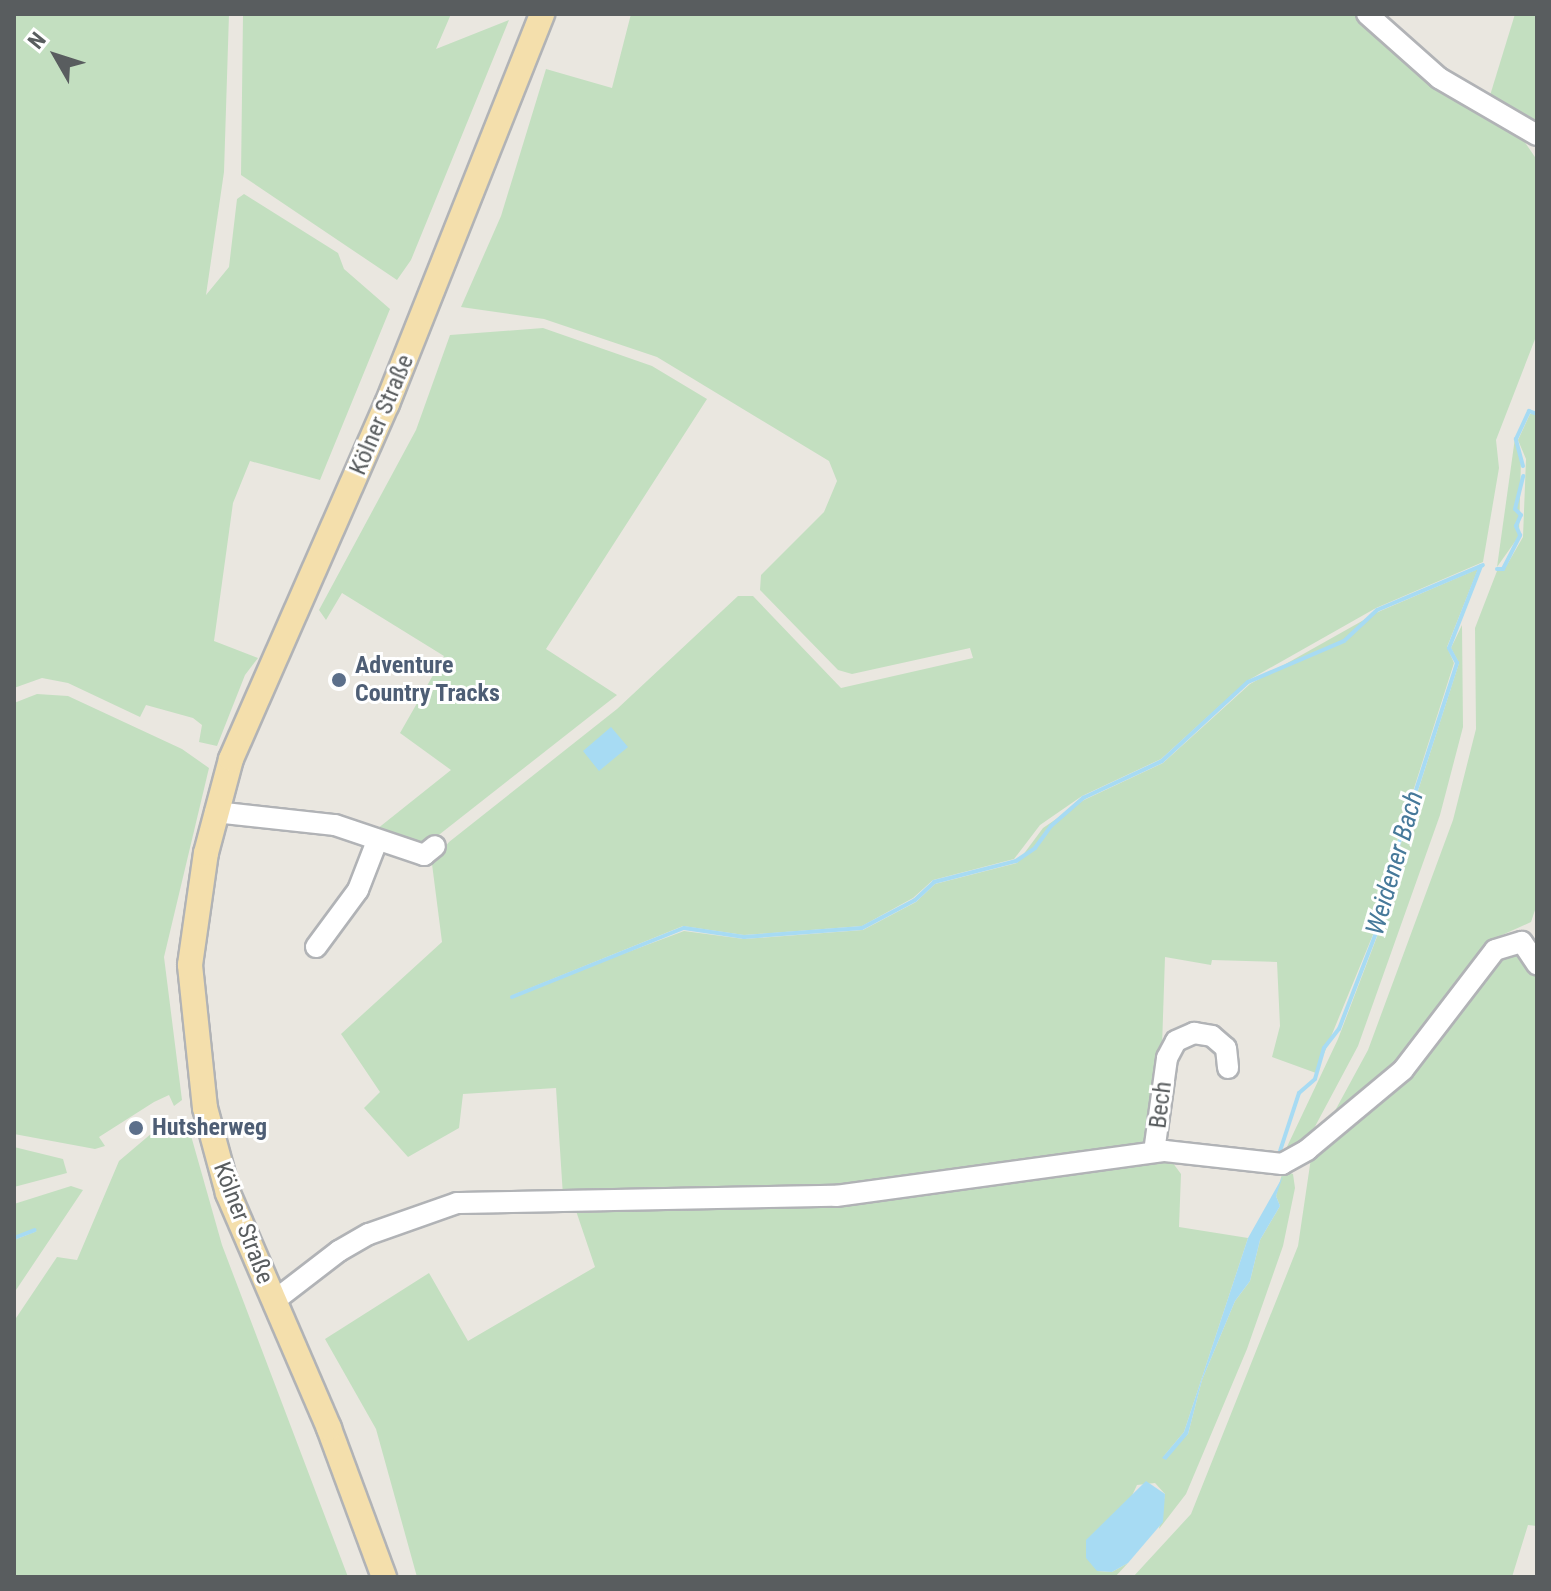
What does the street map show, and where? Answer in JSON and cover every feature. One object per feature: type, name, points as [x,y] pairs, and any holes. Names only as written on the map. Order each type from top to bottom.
[{"type":"main road","name":"Kölner Straße","points":[[384,1577],[329,1428],[228,1193],[196,1049],[190,965],[215,812],[231,759],[424,315],[542,14]]},
{"type":"street","points":[[1367,14],[1439,78],[1537,135]]},
{"type":"street","points":[[215,812],[335,825],[424,855],[435,846]]},
{"type":"street","points":[[316,947],[358,890],[377,841]]},
{"type":"street","name":"Bech","points":[[1228,1068],[1226,1048],[1212,1036],[1194,1033],[1176,1041],[1167,1058],[1154,1152],[1188,1152],[1260,1165],[1296,1158],[1403,1070],[1495,950],[1522,942],[1537,964]]},
{"type":"street","name":"Kölner Straße","points":[[274,1301],[339,1251],[412,1217],[457,1203],[836,1196],[1154,1152]]},
{"type":"green space","points":[[14,14],[229,14],[224,172],[206,295],[229,267],[237,199],[244,194],[338,253],[344,269],[390,309],[320,480],[250,461],[233,503],[214,641],[258,658],[245,675],[217,746],[199,742],[202,725],[193,718],[146,705],[140,717],[68,683],[42,678],[14,688]]},
{"type":"green space","points":[[243,14],[451,14],[436,49],[509,20],[411,260],[397,280],[241,175]]},
{"type":"green space","points":[[631,14],[1353,14],[1437,83],[1522,138],[1537,160],[1537,334],[1496,440],[1499,468],[1483,562],[1376,608],[1247,681],[1161,759],[1082,796],[1040,825],[1014,859],[933,880],[913,898],[862,926],[744,935],[683,926],[508,997],[684,931],[744,939],[863,930],[916,902],[935,884],[1017,863],[1043,828],[1084,800],[1163,763],[1250,684],[1378,612],[1478,569],[1447,647],[1454,663],[1394,851],[1379,920],[1316,1073],[1272,1057],[1280,1026],[1277,962],[1212,960],[1211,965],[1165,957],[1160,1106],[1149,1146],[836,1192],[563,1196],[556,1088],[463,1094],[459,1128],[408,1157],[364,1108],[380,1092],[341,1034],[442,942],[432,864],[449,842],[617,709],[738,596],[753,596],[841,688],[973,658],[970,648],[852,674],[838,670],[760,590],[761,575],[824,512],[837,481],[829,461],[657,357],[544,319],[461,307],[501,216],[546,69],[612,88]]},
{"type":"green space","points":[[1515,14],[1537,14],[1537,124],[1488,102]]},
{"type":"green space","points":[[543,328],[652,366],[707,399],[546,649],[617,695],[426,845],[372,833],[451,770],[400,733],[444,656],[342,593],[326,620],[319,610],[416,430],[450,335]]},
{"type":"green space","points":[[1530,414],[1537,414],[1537,904],[1531,922],[1491,940],[1410,1050],[1324,1131],[1368,1050],[1453,820],[1476,729],[1475,628],[1497,571],[1504,570],[1523,537],[1526,459],[1518,440]]},
{"type":"green space","points":[[1515,438],[1521,459],[1519,536],[1497,567]]},
{"type":"green space","points":[[1462,625],[1463,727],[1440,815],[1358,1046],[1303,1149],[1285,1160],[1285,1151],[1338,1039],[1383,921],[1398,853],[1459,663],[1451,648]]},
{"type":"green space","points":[[37,694],[68,696],[182,749],[209,768],[164,957],[182,1100],[174,1106],[169,1095],[154,1102],[99,1137],[105,1146],[95,1149],[14,1134],[14,703]]},
{"type":"green space","points":[[1513,950],[1525,957],[1537,980],[1537,1526],[1528,1525],[1512,1577],[1133,1577],[1191,1514],[1298,1246],[1311,1158],[1394,1093],[1479,980]]},
{"type":"green space","points":[[186,1118],[222,1245],[348,1577],[14,1577],[14,1321],[57,1257],[77,1260],[119,1161],[152,1133]]},
{"type":"green space","points":[[14,1147],[63,1159],[67,1173],[14,1187]]},
{"type":"green space","points":[[1167,1155],[1181,1174],[1179,1227],[1248,1238],[1184,1432],[1163,1457],[1188,1434],[1202,1380],[1235,1301],[1250,1281],[1260,1240],[1280,1206],[1276,1196],[1283,1170],[1293,1174],[1295,1188],[1283,1246],[1247,1349],[1186,1494],[1159,1529],[1165,1494],[1155,1483],[1137,1485],[1097,1571],[1112,1572],[1128,1563],[1115,1577],[417,1577],[376,1429],[325,1339],[429,1273],[468,1341],[595,1267],[573,1202],[760,1201]]},
{"type":"green space","points":[[71,1186],[83,1190],[14,1293],[14,1240],[37,1231],[14,1236],[14,1204]]},
{"type":"water","points":[[611,727],[628,747],[599,771],[583,751]]},
{"type":"water","points":[[1283,1176],[1276,1196],[1280,1206],[1260,1240],[1250,1281],[1235,1301],[1202,1380],[1188,1434],[1166,1460],[1162,1458],[1184,1432],[1248,1238]]},
{"type":"water","points":[[1146,1481],[1165,1494],[1163,1522],[1128,1563],[1112,1572],[1097,1571],[1086,1558],[1086,1540]]},
{"type":"waterway","name":"Weidener Bach","points":[[1523,466],[1516,439],[1529,411],[1537,414]]},
{"type":"waterway","name":"Weidener Bach","points":[[1497,569],[1503,569],[1520,535],[1516,526],[1521,515],[1515,509],[1523,476]]},
{"type":"waterway","points":[[512,997],[684,928],[744,937],[862,928],[915,900],[934,882],[1016,861],[1035,848],[1051,826],[1083,798],[1162,761],[1248,682],[1344,641],[1377,610],[1483,565]]},
{"type":"waterway","name":"Weidener Bach","points":[[1280,1151],[1299,1093],[1315,1079],[1324,1048],[1339,1029],[1381,920],[1396,852],[1457,663],[1449,648],[1481,566]]},
{"type":"waterway","points":[[14,1238],[35,1230]]},
{"type":"place","name":"Adventure Country Tracks","points":[[339,680]]},
{"type":"place","name":"Hutsherweg","points":[[136,1128]]}]
